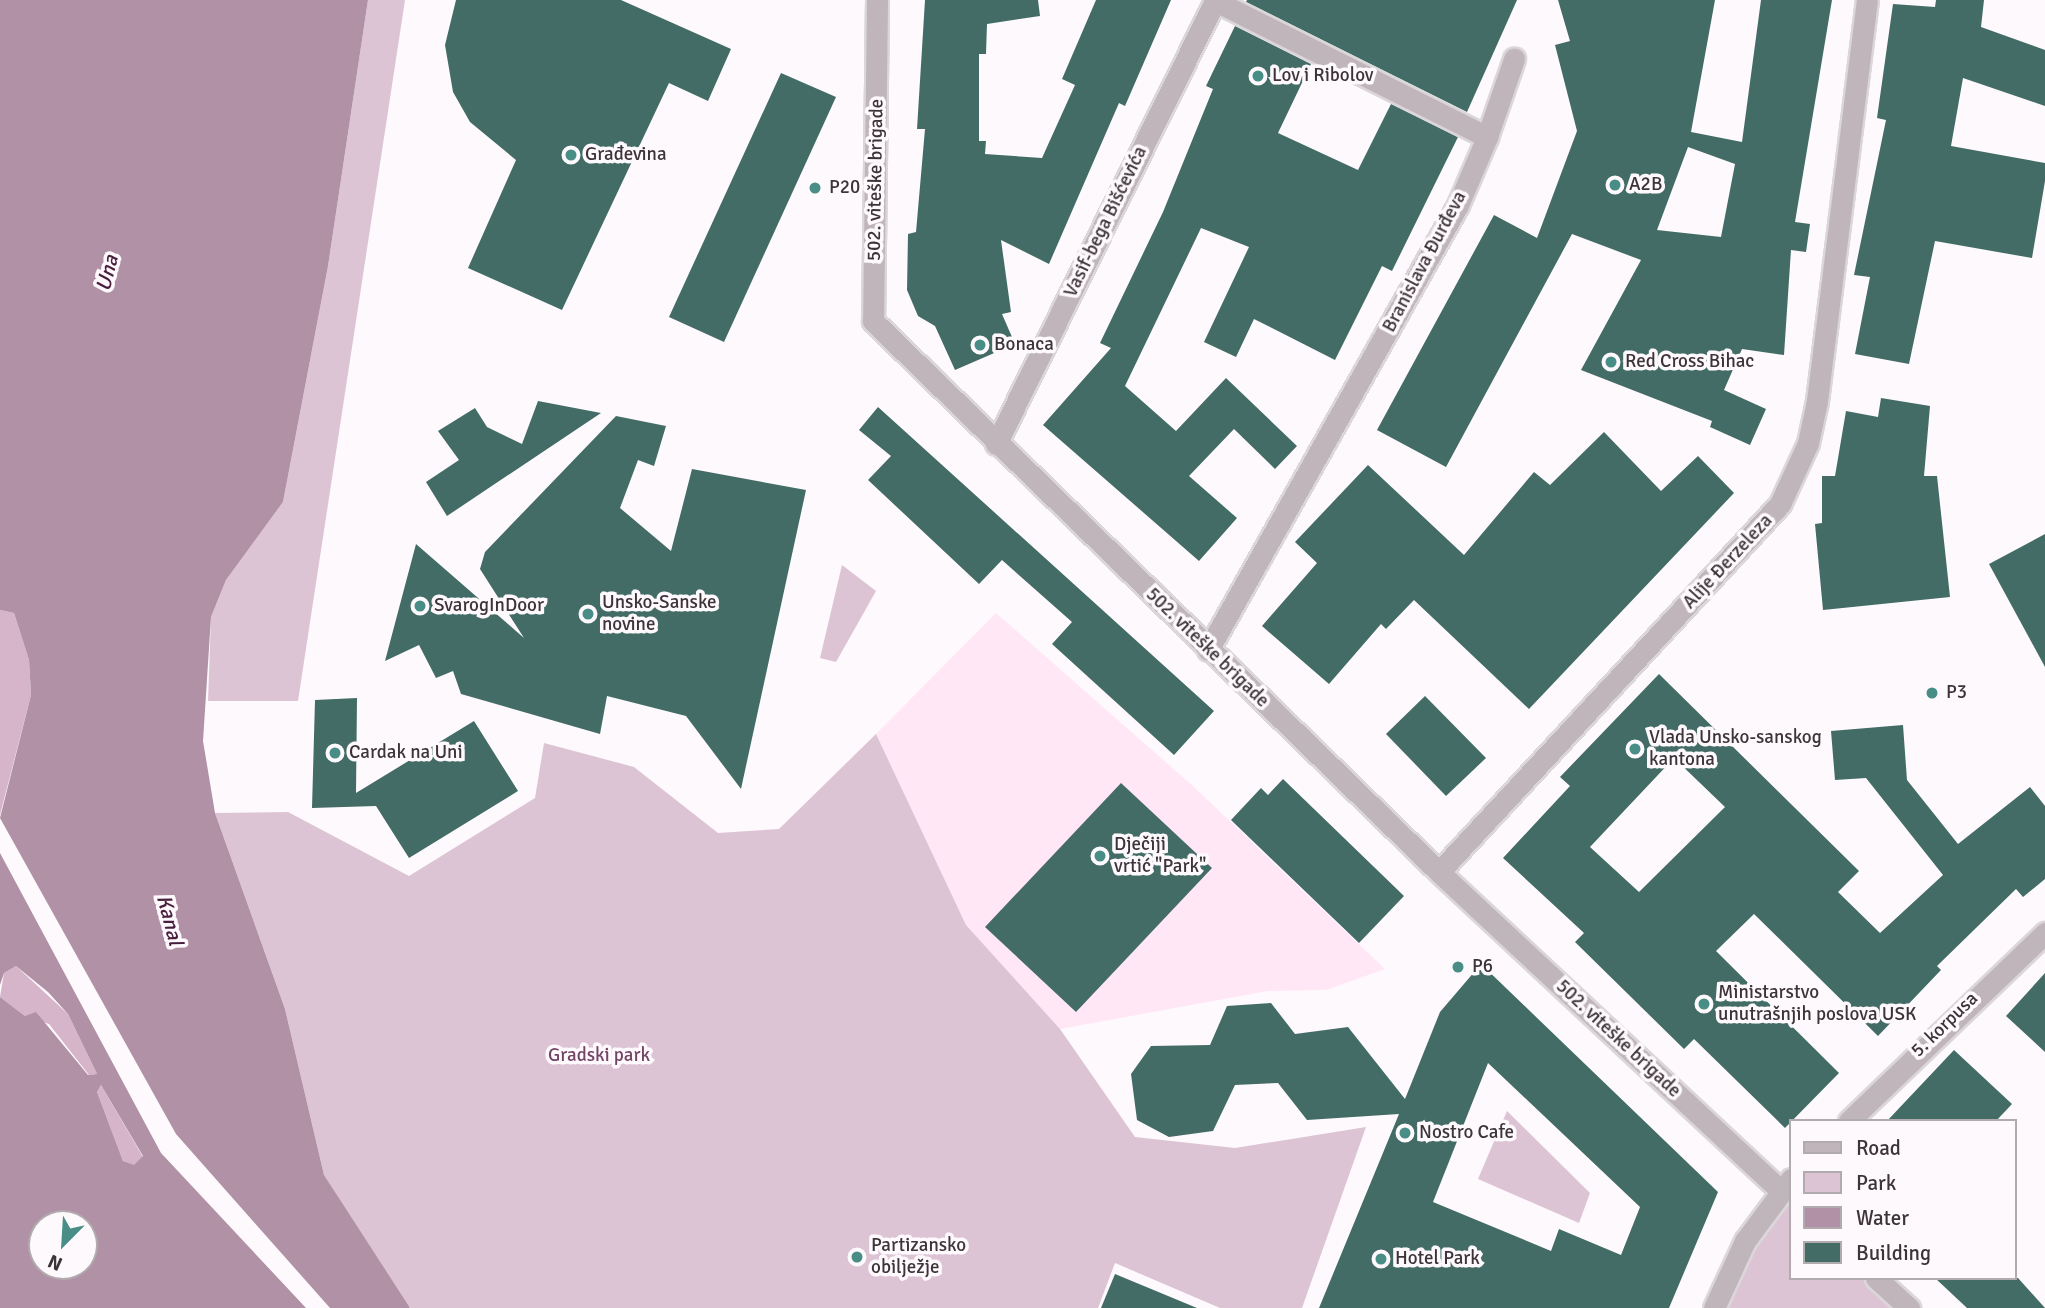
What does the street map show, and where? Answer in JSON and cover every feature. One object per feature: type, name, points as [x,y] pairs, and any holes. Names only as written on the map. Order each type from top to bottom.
[{"type":"street","name":"502. viteške brigade","points":[[877,0],[873,321],[996,444],[1439,872],[1788,1190]]},
{"type":"street","name":"Alije Đerzeleza","points":[[1439,872],[1780,504],[1808,443],[1817,401],[1867,0]]},
{"type":"street","name":"Vasif-bega Bišćevića","points":[[996,444],[1215,1]]},
{"type":"street","points":[[1215,1],[1487,136]]},
{"type":"street","name":"Branislava Đurđeva","points":[[1208,650],[1458,205],[1487,136],[1514,59]]},
{"type":"street","name":"5. korpusa","points":[[1851,1119],[2045,933]]},
{"type":"street","points":[[1714,1308],[1745,1241],[1788,1190]]},
{"type":"street","points":[[1878,1280],[1909,1308]]},
{"type":"shaded area","points":[[0,610],[14,613],[29,660],[31,695],[0,815]]},
{"type":"shaded area","name":"Dječiji vrtić \"Park\"","points":[[996,613],[1194,787],[1385,969],[1326,990],[1268,991],[1060,1029],[966,925],[876,734]]},
{"type":"shaded area","points":[[16,966],[68,1014],[97,1074],[89,1075],[49,1024],[25,1016],[0,997],[4,973]]},
{"type":"shaded area","points":[[101,1085],[143,1157],[134,1166],[123,1161],[97,1092]]},
{"type":"green space","points":[[368,0],[405,0],[298,701],[208,701],[211,617],[226,580],[283,502],[328,266]]},
{"type":"green space","points":[[842,565],[876,591],[836,662],[820,658]]},
{"type":"green space","name":"Gradski park","points":[[876,734],[966,925],[1060,1029],[1135,1137],[1235,1148],[1366,1127],[1302,1308],[1220,1308],[1115,1263],[1098,1308],[411,1308],[404,1303],[324,1175],[285,1009],[215,813],[288,812],[409,876],[535,798],[544,743],[634,767],[718,833],[779,829]]},
{"type":"green space","points":[[1507,1111],[1590,1193],[1579,1223],[1478,1179]]},
{"type":"green space","points":[[1780,1190],[1790,1199],[1790,1280],[1878,1280],[1909,1308],[1714,1308]]},
{"type":"water","points":[[0,0],[368,0],[328,266],[283,502],[226,580],[211,617],[203,741],[215,813],[285,1009],[324,1175],[410,1308],[330,1308],[176,1134],[0,818],[31,695],[29,660],[14,613],[0,610]]},
{"type":"water","points":[[0,853],[161,1153],[306,1308],[0,1308],[0,997],[25,1016],[36,1012],[88,1075],[97,1074],[68,1014],[48,992],[16,966],[4,973],[0,985]],"holes":[[[101,1085],[143,1156],[134,1165],[123,1161],[97,1092]]]},
{"type":"building","name":"Građevina","points":[[456,0],[621,0],[731,49],[708,101],[669,83],[562,310],[468,268],[516,160],[470,122],[453,92],[445,45]]},
{"type":"building","points":[[925,0],[1038,0],[1040,16],[987,24],[986,54],[979,54],[979,141],[986,141],[985,154],[1042,158],[1075,85],[1062,79],[1096,0],[1171,0],[1125,106],[1119,103],[1049,264],[1001,240],[1011,312],[1002,314],[1015,344],[955,370],[935,326],[918,316],[907,290],[908,234],[916,232],[925,129],[917,129]]},
{"type":"building","points":[[1247,0],[1517,0],[1467,112],[1246,2]]},
{"type":"building","points":[[1558,0],[1715,0],[1691,132],[1742,142],[1761,0],[1832,0],[1795,222],[1810,224],[1806,252],[1791,250],[1784,355],[1742,349],[1724,390],[1766,409],[1750,445],[1710,427],[1712,421],[1581,370],[1641,260],[1572,234],[1446,467],[1377,430],[1494,215],[1537,238],[1577,131],[1555,45],[1570,41]],"holes":[[[1688,147],[1735,164],[1721,237],[1657,230]]]},
{"type":"building","points":[[1936,0],[1984,0],[1981,27],[2045,50],[2045,106],[1963,78],[1951,146],[2045,163],[2045,181],[2032,258],[1935,241],[1909,364],[1855,354],[1870,277],[1854,275],[1886,120],[1877,118],[1893,4],[1935,7]]},
{"type":"building","points":[[1235,26],[1311,64],[1278,133],[1358,170],[1391,104],[1458,137],[1392,271],[1382,266],[1335,360],[1254,319],[1236,357],[1204,342],[1249,247],[1201,228],[1125,386],[1176,431],[1226,378],[1297,446],[1275,469],[1234,429],[1189,476],[1237,518],[1199,561],[1043,425],[1111,348],[1100,343],[1163,212],[1213,89],[1206,86]]},
{"type":"building","points":[[781,73],[836,97],[724,342],[669,317]]},
{"type":"building","points":[[1881,398],[1930,406],[1924,476],[1937,476],[1950,597],[1823,610],[1815,524],[1822,523],[1822,476],[1835,476],[1846,411],[1878,417]]},
{"type":"building","points":[[538,401],[601,413],[447,516],[426,482],[459,460],[438,431],[475,408],[487,427],[522,444]]},
{"type":"building","points":[[878,407],[1214,711],[1174,755],[1052,644],[1072,622],[1002,560],[979,584],[868,480],[891,456],[859,430]]},
{"type":"building","name":"Unsko-Sanske novine","points":[[616,416],[666,426],[654,466],[638,460],[620,508],[671,551],[692,469],[806,490],[741,789],[686,716],[607,696],[600,734],[461,694],[453,671],[436,678],[419,645],[385,661],[416,544],[524,638],[480,569],[485,552]]},
{"type":"building","points":[[1604,432],[1661,491],[1698,456],[1734,493],[1529,709],[1414,600],[1386,629],[1381,624],[1329,684],[1262,626],[1317,563],[1295,542],[1368,465],[1464,555],[1534,472],[1550,485]]},
{"type":"building","points":[[2045,534],[2045,667],[1989,564]]},
{"type":"building","points":[[1659,674],[1859,871],[1838,892],[1880,933],[1943,875],[1866,778],[1835,780],[1831,731],[1903,725],[1907,780],[1958,844],[2030,787],[2045,806],[2045,879],[2023,897],[2016,889],[1937,966],[1941,970],[1878,1036],[1754,914],[1716,951],[1839,1073],[1794,1119],[1790,1119],[1785,1128],[1694,1039],[1684,1049],[1575,942],[1584,933],[1503,858],[1570,786],[1560,777]],"holes":[[[1674,758],[1725,807],[1639,892],[1590,847]]]},
{"type":"building","points":[[1425,696],[1486,758],[1446,796],[1386,734]]},
{"type":"building","points":[[357,698],[356,793],[474,721],[518,791],[409,858],[376,806],[312,808],[315,700]]},
{"type":"building","points":[[1283,779],[1404,896],[1359,943],[1231,820],[1261,788],[1268,795]]},
{"type":"building","points":[[1121,783],[1212,868],[1076,1012],[985,927]]},
{"type":"building","points":[[1481,964],[1718,1192],[1669,1308],[1319,1308],[1399,1114],[1307,1120],[1278,1083],[1235,1085],[1213,1131],[1169,1137],[1137,1120],[1131,1074],[1151,1046],[1210,1045],[1227,1006],[1271,1003],[1295,1034],[1348,1027],[1405,1099],[1440,1012]],"holes":[[[1488,1063],[1640,1207],[1621,1255],[1559,1229],[1551,1251],[1433,1202]]]},
{"type":"building","points":[[2045,973],[2045,1052],[2006,1016]]},
{"type":"building","points":[[1954,1050],[2012,1104],[1998,1119],[1889,1119]]},
{"type":"building","points":[[1115,1274],[1197,1308],[1101,1308]]},
{"type":"building","points":[[2018,1278],[2045,1308],[1967,1308],[1937,1280]]},
{"type":"place","name":"Lov i Ribolov","points":[[1258,76]]},
{"type":"place","name":"Građevina","points":[[571,155]]},
{"type":"place","name":"A2B","points":[[1615,185]]},
{"type":"place","name":"P20","points":[[815,188]]},
{"type":"place","name":"Bonaca","points":[[980,345]]},
{"type":"place","name":"Red Cross Bihac","points":[[1611,362]]},
{"type":"place","name":"SvarogInDoor","points":[[420,606]]},
{"type":"place","name":"Unsko-Sanske novine","points":[[588,614]]},
{"type":"place","name":"P3","points":[[1932,693]]},
{"type":"place","name":"Vlada Unsko-sanskog kantona","points":[[1635,749]]},
{"type":"place","name":"Cardak na Uni","points":[[335,753]]},
{"type":"place","name":"Dječiji vrtić \"Park\"","points":[[1100,856]]},
{"type":"place","name":"P6","points":[[1458,967]]},
{"type":"place","name":"Ministarstvo unutrašnjih poslova USK","points":[[1704,1004]]},
{"type":"place","name":"Nostro Cafe","points":[[1405,1133]]},
{"type":"place","name":"Partizansko obilježje","points":[[857,1257]]},
{"type":"place","name":"Hotel Park","points":[[1381,1259]]},
{"type":"water label","name":"Una","points":[[107,273]]},
{"type":"water label","name":"Kanal","points":[[170,920]]}]
